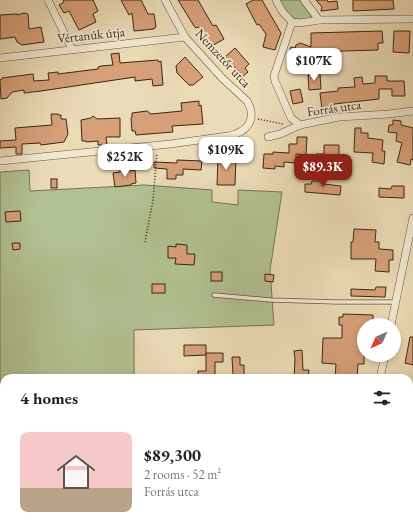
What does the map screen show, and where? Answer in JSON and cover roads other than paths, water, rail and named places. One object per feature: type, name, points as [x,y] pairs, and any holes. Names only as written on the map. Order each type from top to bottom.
[{"type":"street","points":[[48,0],[72,49]]},
{"type":"street","name":"Nemzetőr utca","points":[[0,161],[157,146],[228,136],[241,131],[248,126],[252,118],[250,106],[243,96],[222,78],[185,37],[165,0]]},
{"type":"street","points":[[276,0],[292,22],[300,23],[319,20],[413,19]]},
{"type":"street","points":[[304,0],[319,20]]},
{"type":"street","name":"Forrás utca","points":[[292,22],[274,76],[291,118],[300,125],[339,117],[389,114],[413,110]]},
{"type":"street","name":"Vértanúk útja","points":[[0,58],[185,37]]},
{"type":"street","points":[[268,137],[280,134],[300,125]]},
{"type":"street","points":[[393,318],[413,219]]},
{"type":"street","points":[[382,374],[383,362]]},
{"type":"lane","points":[[214,295],[271,300],[396,302]]}]
